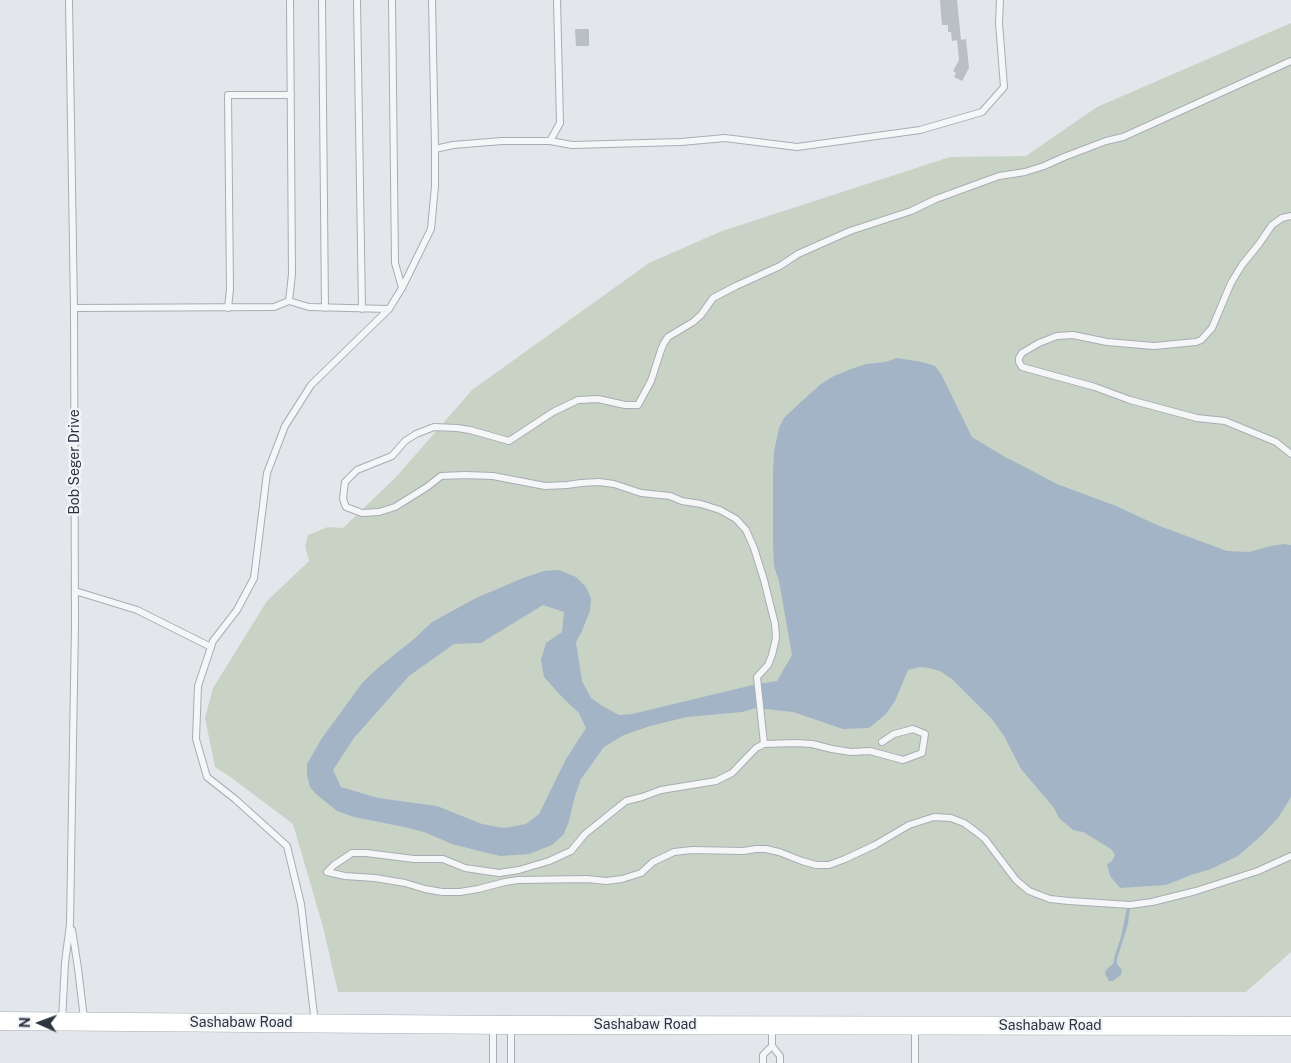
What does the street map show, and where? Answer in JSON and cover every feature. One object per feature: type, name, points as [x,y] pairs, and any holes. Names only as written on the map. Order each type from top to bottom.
[{"type":"main road","name":"Sashabaw Road","points":[[0,1022],[1291,1026]]},
{"type":"lane","name":"Bob Seger Drive","points":[[62,1022],[65,963],[70,924],[75,591],[74,308],[69,0]]},
{"type":"lane","points":[[289,301],[292,274],[290,0]]},
{"type":"lane","points":[[322,0],[325,308]]},
{"type":"lane","points":[[358,0],[362,309]]},
{"type":"lane","points":[[392,0],[395,263],[402,288]]},
{"type":"lane","points":[[315,1023],[300,904],[287,846],[207,777],[196,740],[198,686],[213,641],[237,610],[254,578],[267,473],[285,426],[311,385],[390,309],[431,229],[435,186],[432,0]]},
{"type":"lane","points":[[550,140],[560,123],[557,0]]},
{"type":"lane","points":[[435,149],[453,144],[502,141],[550,140],[572,145],[582,145],[682,142],[725,138],[797,147],[920,130],[982,112],[1004,88],[999,23],[1000,0]]},
{"type":"lane","points":[[764,744],[757,677],[768,665],[772,655],[776,638],[775,624],[764,580],[746,530],[736,520],[720,510],[701,504],[682,501],[670,496],[641,494],[614,484],[590,483],[545,486],[493,476],[465,475],[440,476],[427,487],[395,507],[379,512],[362,513],[346,507],[343,499],[345,482],[357,470],[392,456],[405,441],[416,434],[434,427],[470,430],[509,441],[553,412],[578,400],[598,399],[625,405],[638,405],[651,381],[661,350],[668,337],[693,322],[701,315],[713,298],[780,266],[798,254],[850,231],[911,211],[936,199],[992,178],[1025,172],[1106,141],[1123,137],[1291,62]]},
{"type":"lane","points":[[228,308],[230,289],[228,95],[291,95]]},
{"type":"lane","points":[[1291,216],[1282,218],[1272,225],[1242,265],[1231,283],[1212,328],[1201,340],[1154,346],[1107,342],[1073,335],[1057,336],[1039,343],[1022,353],[1019,362],[1022,368],[1095,387],[1130,400],[1198,418],[1225,421],[1276,442],[1291,454]]},
{"type":"lane","points":[[74,308],[274,307],[289,301],[309,307],[390,309]]},
{"type":"lane","points":[[75,591],[137,610],[211,647]]},
{"type":"lane","points":[[882,742],[894,734],[913,729],[926,734],[922,753],[903,760],[870,751],[851,752],[812,744],[764,744],[756,748],[732,773],[716,781],[661,790],[626,801],[585,834],[571,851],[549,861],[519,870],[499,873],[465,868],[444,859],[414,859],[352,853],[327,872],[405,883],[442,892],[460,892],[518,880],[587,879],[606,881],[622,879],[641,873],[653,862],[674,852],[692,850],[743,851],[766,849],[816,865],[829,865],[845,859],[909,826],[934,817],[951,818],[964,823],[976,831],[985,839],[1016,880],[1029,891],[1050,899],[1130,905],[1152,902],[1196,891],[1258,871],[1291,856]]},
{"type":"lane","name":"Bob Seger Drive","points":[[70,924],[85,1022]]},
{"type":"lane","points":[[493,1025],[493,1063]]},
{"type":"lane","points":[[511,1025],[511,1063]]},
{"type":"lane","points":[[772,1025],[772,1046],[780,1056],[780,1063]]},
{"type":"lane","points":[[915,1025],[915,1063]]},
{"type":"lane","points":[[764,1063],[763,1055],[772,1046]]},
{"type":"green space","points":[[1291,23],[1291,952],[1246,992],[338,992],[323,927],[293,824],[215,767],[205,718],[213,688],[267,601],[309,561],[305,546],[308,535],[328,527],[343,528],[397,476],[472,390],[649,263],[722,231],[950,157],[1026,156],[1097,107]]},
{"type":"water","points":[[897,358],[935,366],[941,374],[972,437],[1005,457],[1057,484],[1227,551],[1249,552],[1283,544],[1291,545],[1291,797],[1278,818],[1238,856],[1211,869],[1166,885],[1120,888],[1110,876],[1107,864],[1112,861],[1115,855],[1111,849],[1083,832],[1073,830],[1059,818],[1054,808],[1021,769],[1004,736],[992,719],[952,679],[940,671],[920,667],[908,670],[895,701],[886,714],[869,728],[843,729],[793,712],[756,708],[742,712],[687,717],[650,726],[624,735],[604,747],[581,779],[564,834],[552,845],[529,854],[501,856],[452,844],[424,832],[354,817],[337,811],[310,787],[307,764],[322,738],[363,682],[379,667],[432,622],[476,598],[544,571],[559,570],[576,577],[586,587],[591,598],[590,611],[576,642],[582,681],[591,698],[619,715],[632,714],[757,684],[777,681],[792,655],[779,581],[774,566],[773,471],[774,452],[779,428],[784,418],[821,384],[851,369],[866,364],[885,362]],"holes":[[[543,605],[564,612],[562,632],[546,643],[541,660],[544,677],[579,713],[586,728],[566,759],[539,814],[526,824],[504,828],[482,824],[437,806],[378,798],[341,787],[333,770],[354,738],[409,676],[454,644],[481,643]]]},
{"type":"water","points":[[1127,908],[1130,908],[1128,924],[1117,959],[1117,964],[1122,970],[1121,975],[1113,981],[1109,981],[1105,974],[1106,970],[1113,964]]},
{"type":"building","points":[[940,0],[957,0],[961,40],[966,39],[969,68],[962,81],[954,77],[956,73],[953,71],[959,60],[957,40],[952,41],[951,32],[948,32],[948,25],[942,25]]},
{"type":"building","points":[[575,29],[589,29],[589,46],[576,46]]}]
